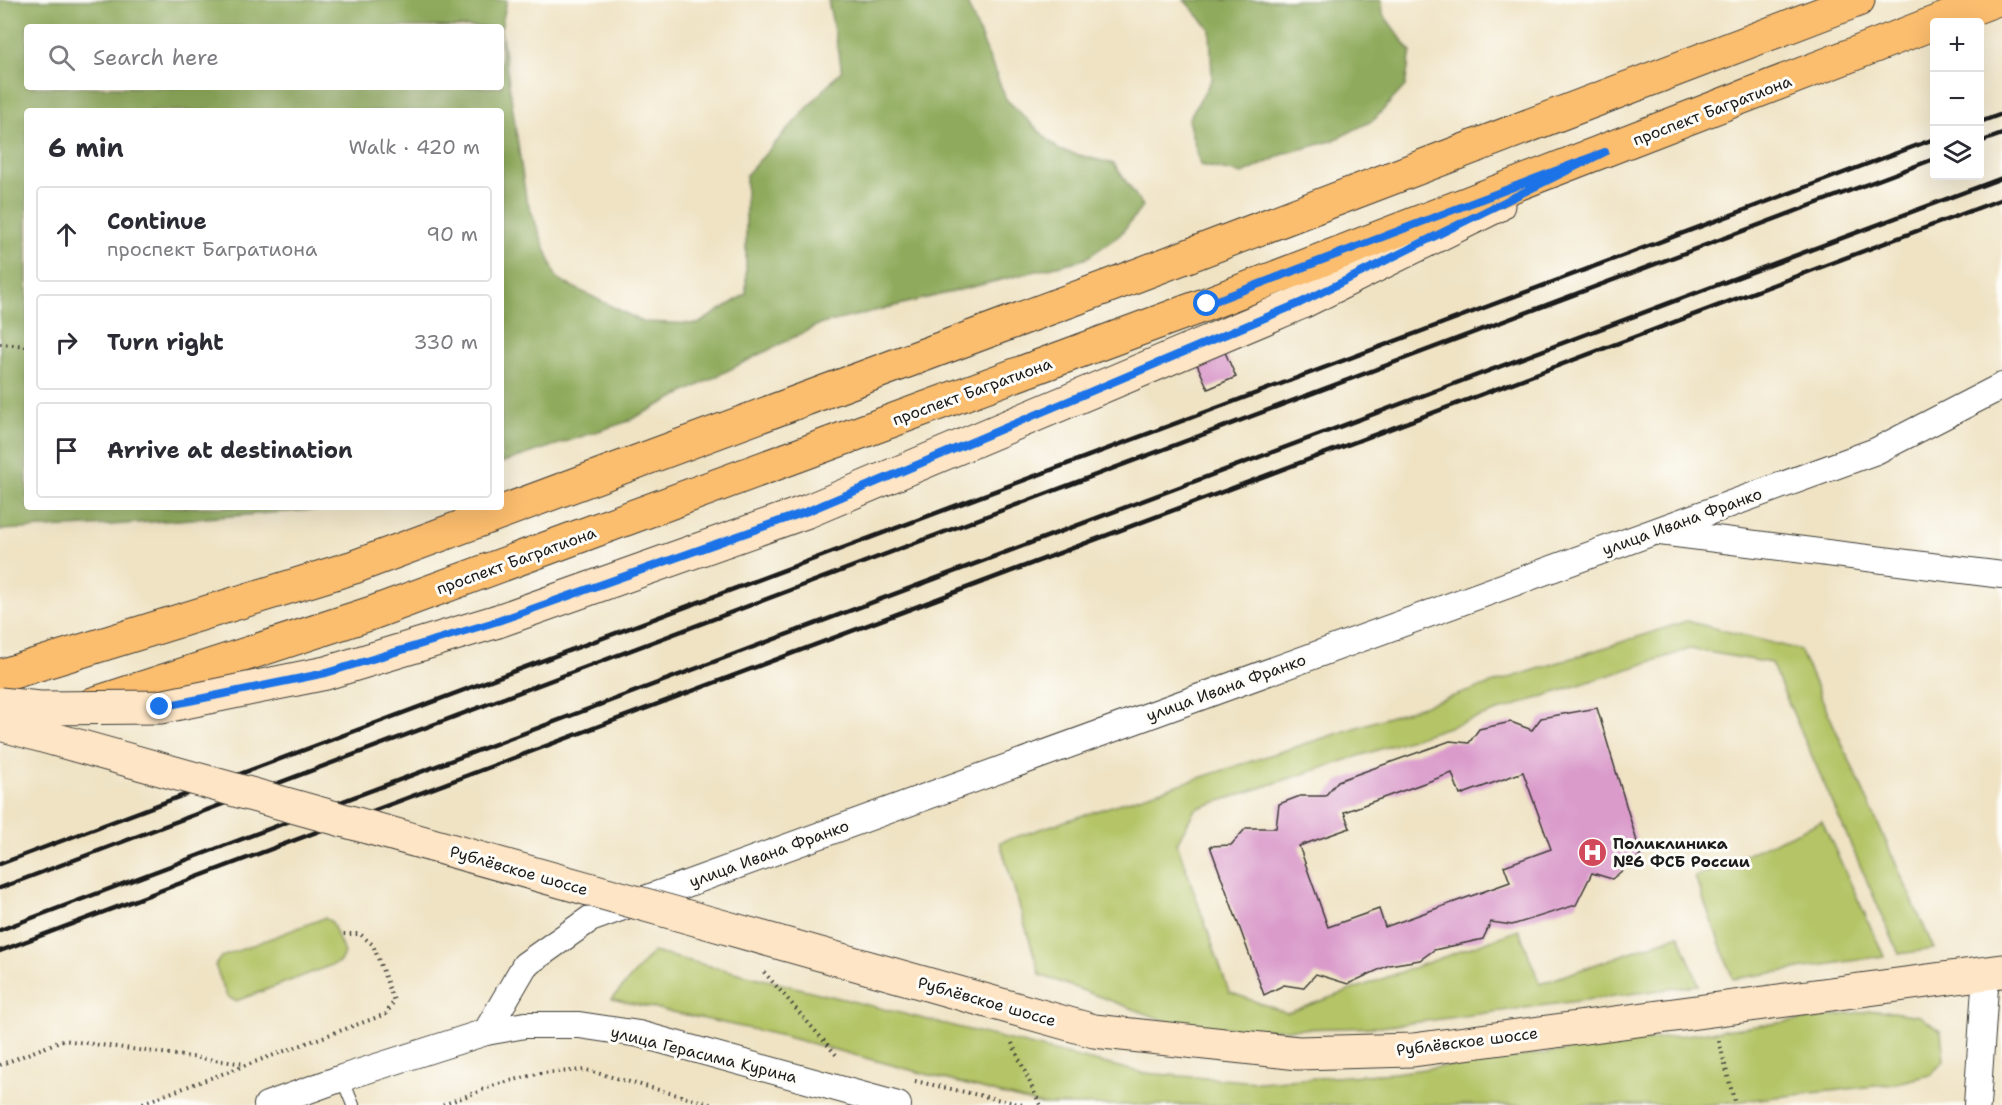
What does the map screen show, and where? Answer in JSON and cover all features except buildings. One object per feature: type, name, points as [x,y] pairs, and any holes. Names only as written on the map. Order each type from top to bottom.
[{"type":"main road","points":[[0,676],[354,567],[1120,281],[1858,0]]},
{"type":"main road","name":"проспект Багратиона","points":[[1949,18],[1995,0]]},
{"type":"main road","name":"проспект Багратиона","points":[[0,735],[372,613],[1196,308],[1930,25]]},
{"type":"street","points":[[0,704],[40,708],[160,707],[326,673],[498,621],[808,511],[1300,303],[1605,152]]},
{"type":"street","name":"улица Ивана Франко","points":[[486,1032],[525,965],[590,919],[1876,451],[2002,386]]},
{"type":"street","points":[[1656,531],[2002,575]]},
{"type":"street","name":"Рублёвское шоссе","points":[[0,724],[1094,1031],[1298,1053],[1413,1050],[1994,972]]},
{"type":"street","points":[[1977,1105],[1994,972]]},
{"type":"street","name":"улица Герасима Курина","points":[[267,1105],[342,1078],[486,1032],[525,1025],[579,1025],[629,1032],[829,1091],[898,1105]]},
{"type":"lane","points":[[342,1078],[353,1105]]},
{"type":"path","points":[[0,344],[24,346]]},
{"type":"path","points":[[137,1105],[386,1014],[394,1001],[374,945],[360,934],[341,934]]},
{"type":"path","points":[[762,970],[845,1065]]},
{"type":"path","points":[[1712,1010],[1735,1105],[1727,1105]]},
{"type":"path","points":[[0,1065],[63,1040],[246,1065]]},
{"type":"path","points":[[1011,1040],[1040,1105]]},
{"type":"path","points":[[443,1105],[495,1085],[541,1073],[586,1071],[714,1105]]},
{"type":"path","points":[[911,1080],[1023,1105]]},
{"type":"green space","points":[[0,0],[507,0],[502,24],[24,24],[24,90],[504,90],[504,50],[526,198],[557,279],[643,322],[698,324],[746,294],[746,175],[842,70],[828,0],[966,0],[1006,99],[1059,150],[1114,164],[1143,206],[1120,235],[1085,259],[818,325],[626,422],[504,462],[504,108],[24,108],[24,510],[312,510],[110,525],[0,530]]},
{"type":"green space","points":[[1184,0],[1382,0],[1383,14],[1411,52],[1405,86],[1374,120],[1332,141],[1286,153],[1243,174],[1200,165],[1188,120],[1212,79],[1210,29]]},
{"type":"green space","points":[[1687,621],[1800,650],[1934,949],[1899,954],[1771,663],[1690,649],[1195,809],[1177,843],[1229,992],[1287,1013],[1519,930],[1540,984],[1679,935],[1699,985],[1380,1027],[1250,1030],[1172,1023],[1040,975],[1000,842]]},
{"type":"green space","points":[[1822,821],[1884,956],[1733,979],[1695,877]]},
{"type":"green space","points":[[324,918],[332,922],[344,953],[340,962],[236,1001],[227,997],[215,965],[221,957]]},
{"type":"green space","points":[[653,952],[1143,1073],[1258,1082],[1394,1073],[1878,1010],[1920,1016],[1941,1032],[1944,1061],[1930,1075],[1893,1084],[1705,1105],[1042,1105],[783,1036],[612,999]]},
{"type":"railway","points":[[1984,121],[2002,114]]},
{"type":"railway","points":[[1984,141],[2002,134]]},
{"type":"railway","points":[[0,864],[1930,140]]},
{"type":"railway","points":[[0,888],[1930,161]]},
{"type":"railway","points":[[0,930],[2002,178]]},
{"type":"railway","points":[[0,951],[2002,199]]},
{"type":"place","name":"Поликлиника №6 ФСБ России","points":[[1592,852]]},
{"type":"route","points":[[160,707],[326,673],[498,621],[808,511],[1300,303],[1605,152],[1207,304]]}]
